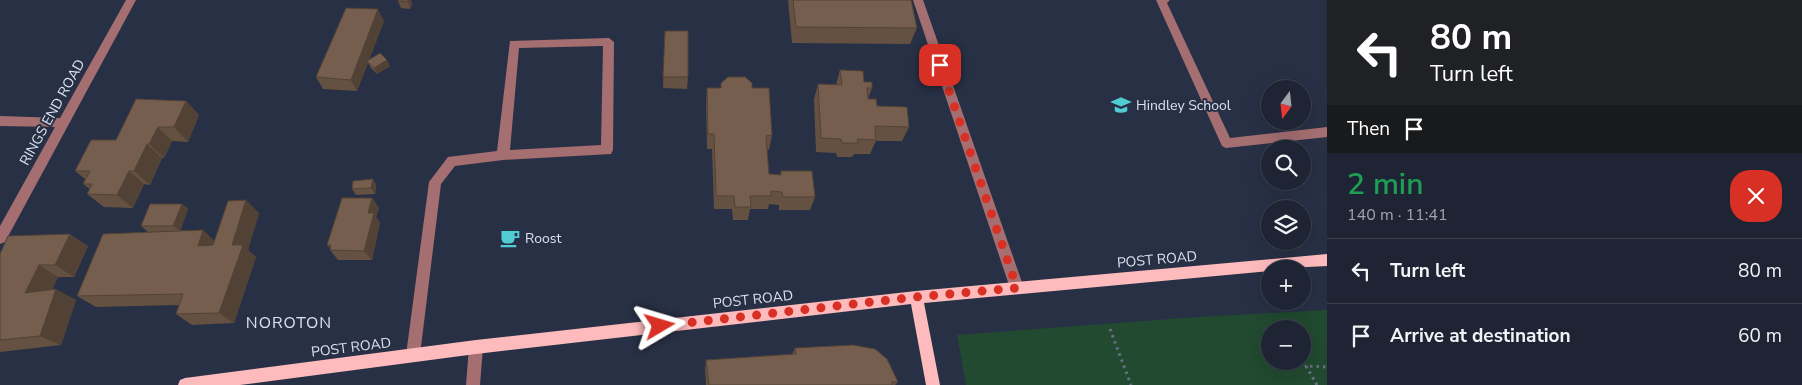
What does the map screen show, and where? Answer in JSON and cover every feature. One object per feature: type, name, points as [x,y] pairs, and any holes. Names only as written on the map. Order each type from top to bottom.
[{"type":"main road","name":"POST ROAD","points":[[185,385],[476,347],[916,297],[1327,260]]},
{"type":"main road","points":[[916,297],[933,385]]},
{"type":"street","name":"RINGS END ROAD","points":[[0,238],[131,0]]},
{"type":"street","points":[[918,0],[1017,288]]},
{"type":"street","points":[[1165,0],[1161,1],[1226,143],[1327,132]]},
{"type":"street","points":[[414,355],[435,182],[452,160],[607,150],[609,42],[514,44],[503,156]]},
{"type":"street","points":[[0,121],[63,123]]},
{"type":"street","points":[[473,385],[476,347]]},
{"type":"path","points":[[1110,329],[1131,385]]},
{"type":"path","points":[[1317,385],[1306,366],[1327,367]]},
{"type":"green space","points":[[1327,310],[1327,385],[966,385],[957,335],[1198,317]]},
{"type":"building","points":[[793,0],[911,0],[917,28],[796,27]]},
{"type":"building","points":[[346,8],[378,9],[351,80],[316,77]]},
{"type":"building","points":[[665,31],[688,31],[688,77],[663,77]]},
{"type":"building","points":[[380,53],[387,60],[374,68],[367,61]]},
{"type":"building","points":[[840,70],[863,71],[864,82],[872,82],[872,88],[867,88],[868,99],[876,99],[877,106],[907,107],[909,127],[875,126],[876,140],[857,139],[858,143],[842,143],[841,139],[821,138],[818,84],[842,85]]},
{"type":"building","points":[[728,77],[745,77],[752,83],[752,88],[769,88],[772,135],[766,136],[769,174],[781,175],[781,171],[812,171],[815,197],[783,197],[782,192],[771,191],[771,196],[750,196],[751,207],[735,207],[734,196],[716,196],[714,134],[708,134],[707,88],[721,88],[721,83]]},
{"type":"building","points":[[136,99],[186,101],[174,127],[158,127],[149,144],[147,144],[134,171],[129,171],[117,195],[87,194],[92,184],[83,184],[90,171],[75,171],[91,140],[116,140]]},
{"type":"building","points":[[373,179],[371,188],[352,189],[353,181]]},
{"type":"building","points":[[342,198],[372,198],[368,213],[374,213],[364,251],[330,250],[331,245],[327,245]]},
{"type":"building","points":[[246,200],[232,245],[243,245],[219,313],[176,314],[183,294],[77,296],[103,234],[203,230],[198,246],[213,245],[228,201]]},
{"type":"building","points":[[150,204],[182,204],[173,226],[141,226]]},
{"type":"building","points":[[70,234],[55,265],[39,265],[25,293],[56,289],[40,336],[0,340],[0,254],[8,236]]},
{"type":"building","points":[[853,345],[875,349],[887,359],[898,382],[892,382],[892,385],[709,385],[706,360],[796,354],[795,348]]},
{"type":"place","name":"Hindley School","points":[[1121,105]]},
{"type":"place","name":"Roost","points":[[510,238]]},
{"type":"district","name":"NOROTON","points":[[289,322]]},
{"type":"route","points":[[660,326],[916,297],[1017,288],[940,65]]}]
